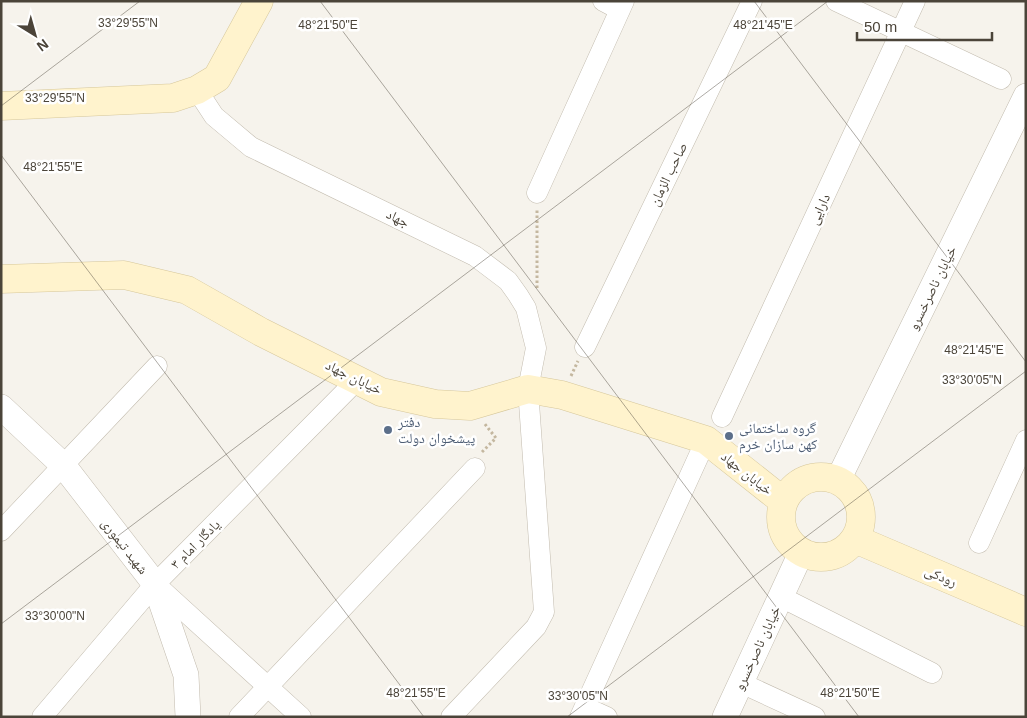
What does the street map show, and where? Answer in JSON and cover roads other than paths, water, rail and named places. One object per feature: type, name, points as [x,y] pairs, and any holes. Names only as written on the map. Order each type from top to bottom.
[{"type":"main road","points":[[1,106],[173,98],[197,90],[217,78],[259,1]]},
{"type":"main road","name":"خیابان جهاد","points":[[1,279],[124,275],[186,290],[261,332],[381,392],[435,404],[470,406],[528,389],[562,395],[706,440],[783,501]]},
{"type":"main road","points":[[812,477],[838,480],[849,488],[857,499],[862,512],[861,526],[855,539],[847,548],[836,555],[825,558],[812,557],[801,553],[784,536],[781,525],[783,501],[795,486],[812,477]]},
{"type":"main road","name":"رودکی","points":[[855,539],[1026,612]]},
{"type":"street","name":"صاحب الزمان","points":[[585,347],[752,1]]},
{"type":"street","points":[[836,1],[1001,79]]},
{"type":"street","name":"دارایی","points":[[722,417],[915,1]]},
{"type":"street","points":[[537,194],[615,4]]},
{"type":"street","name":"جهاد","points":[[197,90],[214,116],[251,147],[476,256],[508,281],[526,308],[536,348],[528,389],[544,612],[536,627],[451,717]]},
{"type":"street","name":"خیابان ناصرخسرو","points":[[838,480],[1026,96]]},
{"type":"street","points":[[1,531],[156,366]]},
{"type":"street","name":"یادگار امام ۳","points":[[42,717],[155,584],[358,379]]},
{"type":"street","name":"شهید تیموری","points":[[1,407],[63,465],[155,584],[186,675],[188,717]]},
{"type":"street","points":[[607,717],[582,712],[706,440]]},
{"type":"street","points":[[979,544],[1026,440]]},
{"type":"street","points":[[239,717],[474,468]]},
{"type":"street","name":"خیابان ناصرخسرو","points":[[725,717],[801,553]]},
{"type":"street","points":[[155,584],[301,717]]},
{"type":"street","points":[[781,597],[932,673]]},
{"type":"street","points":[[741,683],[814,717]]},
{"type":"place","name":"دفتر پیشخوان دولت","points":[[388,430]]},
{"type":"place","name":"گروه ساختمانی کهن سازان خرم","points":[[729,436]]}]
